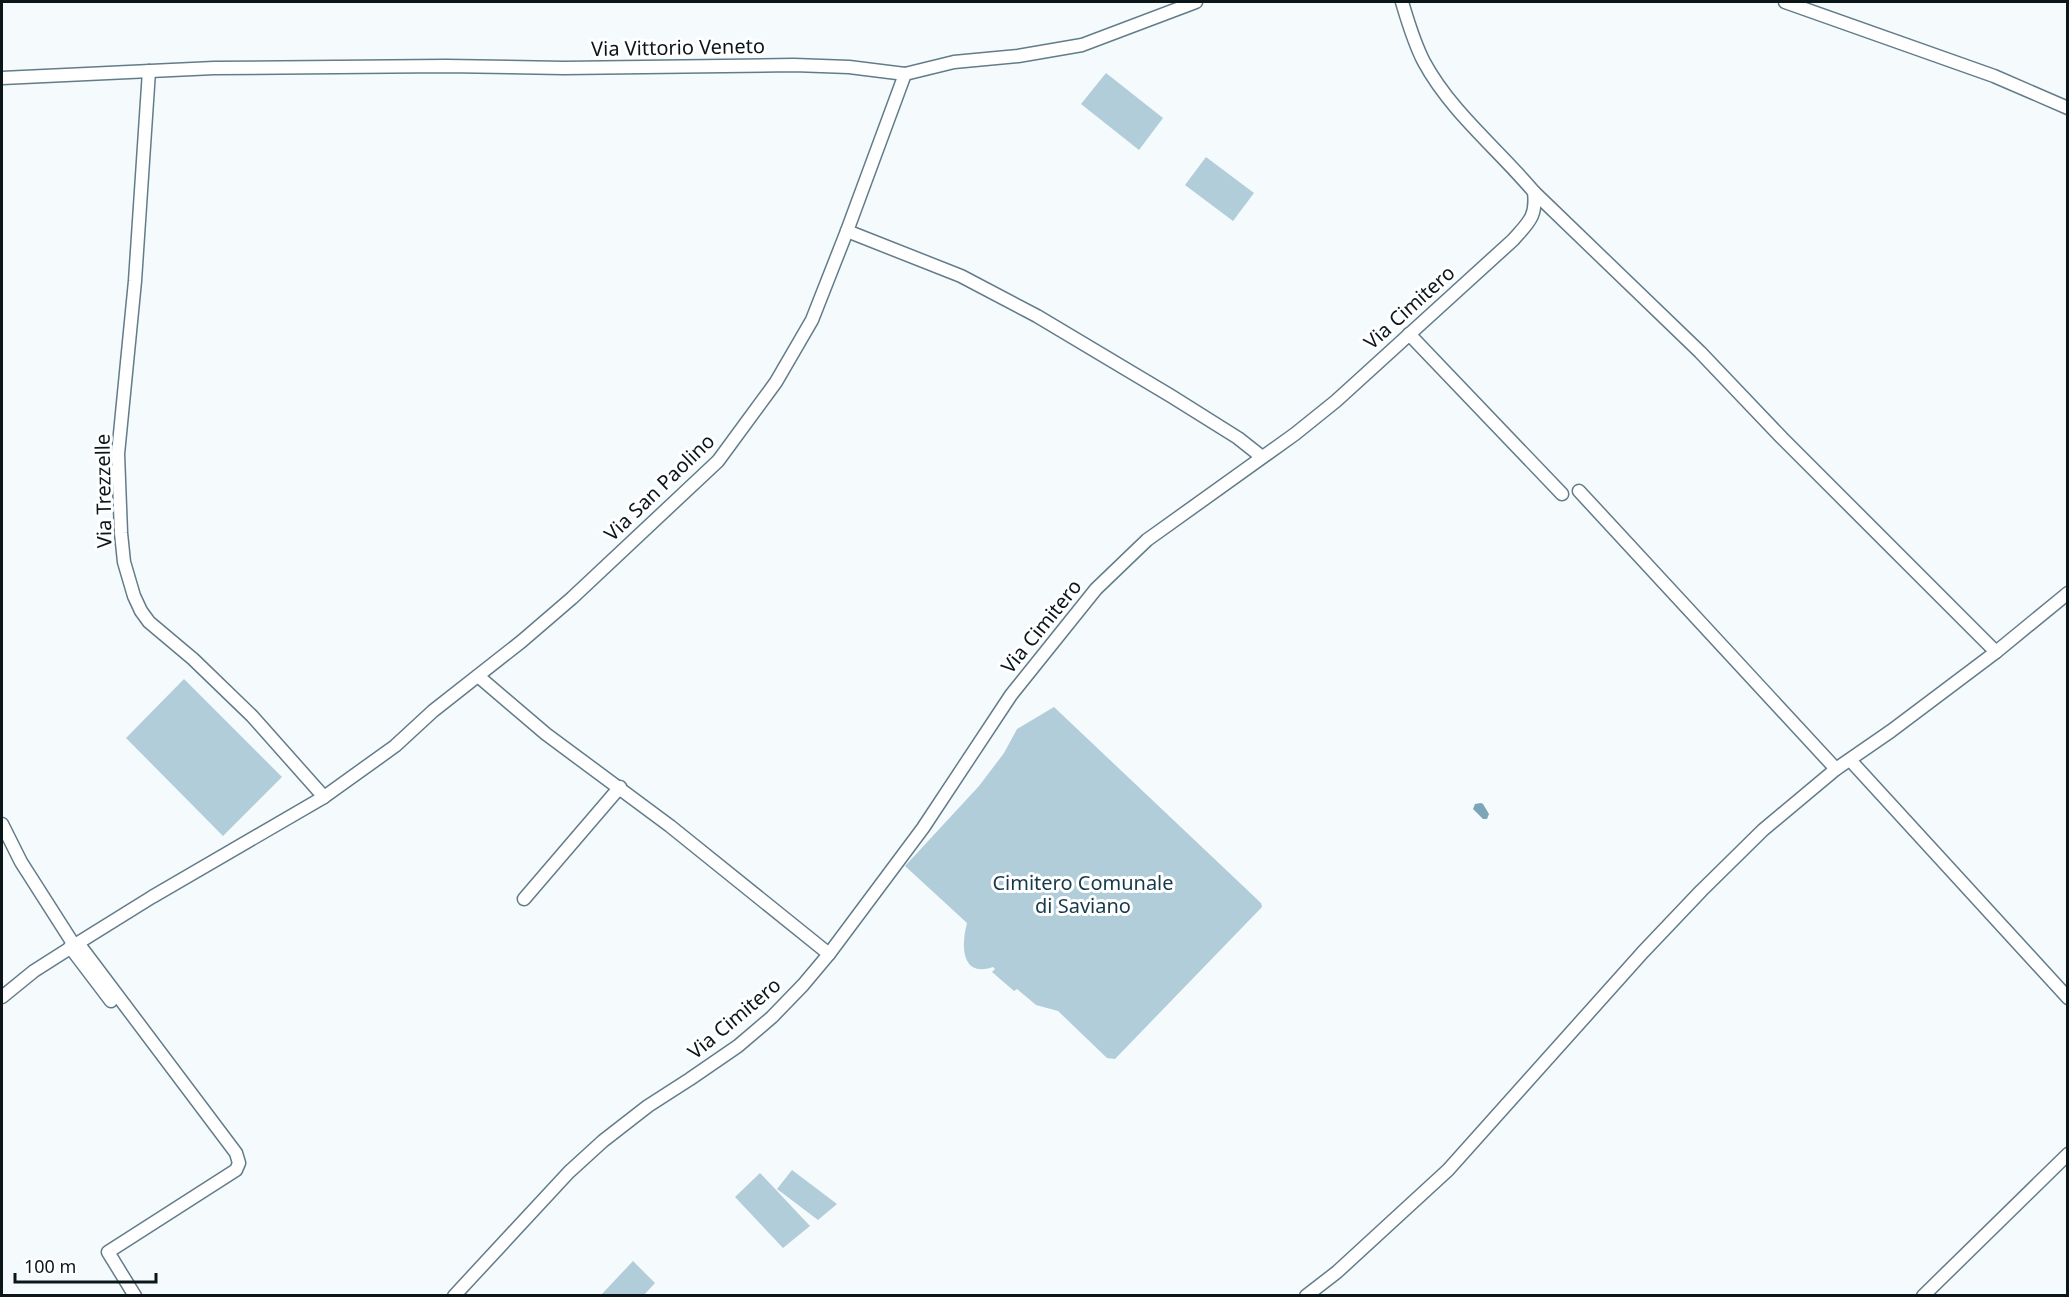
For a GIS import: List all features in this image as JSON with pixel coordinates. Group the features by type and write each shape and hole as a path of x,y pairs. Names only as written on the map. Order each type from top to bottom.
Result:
{"street":[{"name":"Via Vittorio Veneto","path":"2,78 262,67 564,68 747,64 849,67 905,74 954,62 1018,56 1082,45 1196,2"},
{"path":"1402,2 1413,37 1425,62 1439,85 1474,128 1534,192 1700,352 1782,438 1996,652"},
{"path":"1785,2 1994,76 2067,108"},
{"name":"Via Trezzelle","path":"148,71 135,281 118,454 124,562 134,596 149,622 193,659 252,716 324,797"},
{"name":"Via San Paolino","path":"2,997 34,971 74,945 324,797 395,746 433,711 572,598 718,461 776,382 812,320 905,74"},
{"name":"Via Cimitero","path":"454,1296 569,1172 603,1141 648,1106 746,1039 772,1017 829,954 923,828 1011,695 1096,589 1147,540 1336,400 1513,240 1531,220 1536,205 1534,192"},
{"path":"847,231 961,276 1037,316 1181,402 1238,438 1262,457"},
{"path":"1409,334 1562,494"},
{"path":"1579,491 1836,769"},
{"path":"1306,1296 1337,1272 1448,1170 1701,891 1763,830 1836,769 1996,652 2067,593"},
{"path":"478,676 546,734 620,787 829,954"},
{"path":"1850,760 2067,998"},
{"path":"524,899 620,787"},
{"path":"2,824 21,862 74,945 231,1158 239,1163 236,1170 108,1252 135,1296"},
{"path":"1923,1296 2067,1154"}],"green space":[{"path":"1106,73 1163,118 1139,150 1081,104"},
{"path":"1206,157 1254,193 1233,221 1185,185"},
{"path":"184,679 282,777 223,836 126,738"},
{"name":"Cimitero Comunale di Saviano","path":"1054,707 1261,903 1262,907 1115,1059 1107,1058 1058,1011 1036,1005 1017,989 1014,991 992,972 995,969 993,967 982,969 969,964 964,949 967,923 905,866 979,786 1004,753 1017,729"},
{"path":"792,1170 837,1204 818,1220 777,1189"},
{"path":"760,1173 810,1226 783,1248 735,1197"},
{"path":"633,1261 655,1283 644,1295 601,1295"}],"shaded area":[{"path":"1481,803 1489,814 1487,819 1483,819 1473,809 1475,804"}]}
